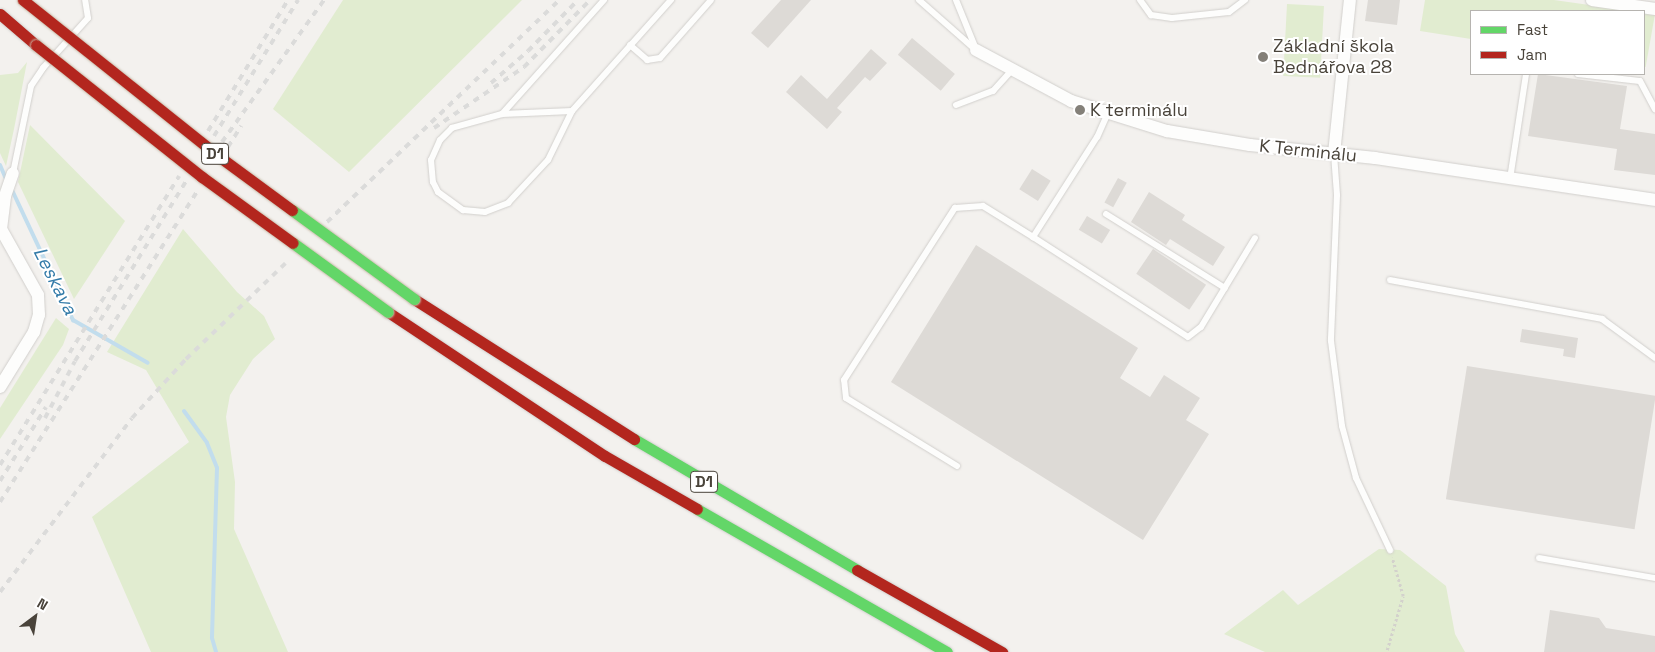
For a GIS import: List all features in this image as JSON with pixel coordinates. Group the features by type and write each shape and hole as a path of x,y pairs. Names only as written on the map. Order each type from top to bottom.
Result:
{"highway":[{"name":"D1","path":"23,0 217,155 414,299 685,472 1002,652"},
{"name":"D1","path":"0,14 36,45 202,177 388,312 605,456 947,652"}],"street":[{"path":"1334,154 1350,0"},
{"path":"1592,0 1655,9"},
{"name":"K Terminálu","path":"976,50 1011,71 1071,101 1107,115 1167,131 1241,144 1334,154 1655,200"},
{"path":"0,387 34,332 39,315 38,295 1,229 5,196 13,173"}],"lane":[{"path":"13,173 31,86 39,72 88,18 84,0"},
{"path":"502,114 604,0"},
{"path":"572,111 502,114 459,125 440,140 431,160 433,182 438,192 454,206 485,212 508,203 548,160 572,111 671,0"},
{"path":"630,45 646,60 660,58 711,0"},
{"path":"919,0 976,50"},
{"path":"956,0 976,50"},
{"path":"1140,0 1151,15 1172,18 1229,12 1245,0"},
{"path":"956,105 993,91 1011,71"},
{"path":"1510,179 1526,75"},
{"path":"1586,75 1640,82 1655,109"},
{"path":"1033,237 1097,137 1107,115"},
{"path":"1334,154 1337,194 1331,341 1342,426 1356,478 1390,550"},
{"path":"957,466 846,398 844,380 956,208 983,206 1188,337 1201,327 1255,238"},
{"path":"1106,214 1225,288"},
{"path":"1390,280 1602,319 1655,358"},
{"path":"1539,558 1655,578"}],"path":[{"path":"1387,650 1404,596 1390,550"}],"green space":[{"path":"343,0 522,0 349,172 273,109"},
{"path":"1425,0 1554,0 1625,10 1470,10 1470,39 1420,31"},
{"path":"1287,4 1324,6 1320,78 1283,76"},
{"path":"1645,13 1655,15 1646,67 1645,67"},
{"path":"27,62 6,166 0,153 0,75 18,73"},
{"path":"30,125 125,221 74,299 18,182"},
{"path":"183,229 237,292 264,316 275,339 253,359 230,395 226,417 235,482 234,529 288,652 151,652 92,517 189,442 146,370 107,352"},
{"path":"56,318 69,329 63,345 0,439 0,408"},
{"path":"1379,549 1400,550 1446,586 1455,634 1465,652 1265,652 1224,634 1283,590 1298,605"}],"building":[{"path":"781,0 811,0 768,48 751,33"},
{"path":"1368,0 1400,0 1397,25 1365,21"},
{"path":"912,38 955,74 941,91 898,55"},
{"path":"871,49 887,63 870,81 865,77 837,108 842,112 827,129 786,92 801,75 827,99"},
{"path":"1538,75 1627,86 1620,129 1655,134 1655,175 1614,170 1617,149 1528,136"},
{"path":"1032,169 1051,181 1038,201 1019,189"},
{"path":"1118,178 1127,183 1113,207 1104,202"},
{"path":"1149,192 1185,215 1182,220 1225,247 1213,266 1170,239 1166,245 1131,222"},
{"path":"1087,216 1110,230 1102,244 1079,230"},
{"path":"976,245 1138,348 1120,378 1150,397 1164,375 1200,398 1186,420 1209,434 1143,540 891,382"},
{"path":"1153,249 1206,285 1189,310 1136,274"},
{"path":"1522,329 1578,338 1575,358 1563,356 1564,349 1520,342"},
{"path":"1467,366 1655,396 1635,529 1446,499"},
{"path":"1550,610 1599,618 1606,628 1655,636 1655,652 1544,652"}],"waterway":[{"name":"Leskava","path":"0,165 6,179"},
{"name":"Leskava","path":"12,190 73,320 148,363"},
{"name":"Leskava","path":"184,411 207,443 217,468 212,638 216,652"}],"railway":[{"path":"208,131 288,0"},
{"path":"214,136 298,0"},
{"path":"222,142 324,0"},
{"path":"327,222 559,0"},
{"path":"491,83 528,51 578,0"},
{"path":"434,128 524,67 590,0"},
{"path":"228,147 241,126"},
{"path":"0,465 179,176"},
{"path":"45,418 75,361 186,181"},
{"path":"0,502 198,190"},
{"path":"0,592 132,418 186,359 290,259"},
{"path":"0,481 46,407"}],"traffic: fast":[{"path":"292,210 414,299"},
{"path":"293,243 388,312"},
{"path":"634,439 857,570"},
{"path":"697,509 947,652"}],"traffic: jam":[{"path":"23,0 217,155 292,210"},
{"path":"0,14 36,45"},
{"path":"36,45 202,177 293,243"},
{"path":"414,299 634,439"},
{"path":"388,312 605,456 697,509"},
{"path":"857,570 1002,652"}],"place":[{"name":"Základní škola Bednářova 28","path":"1263,57"},
{"name":"K terminálu","path":"1080,110"}]}
